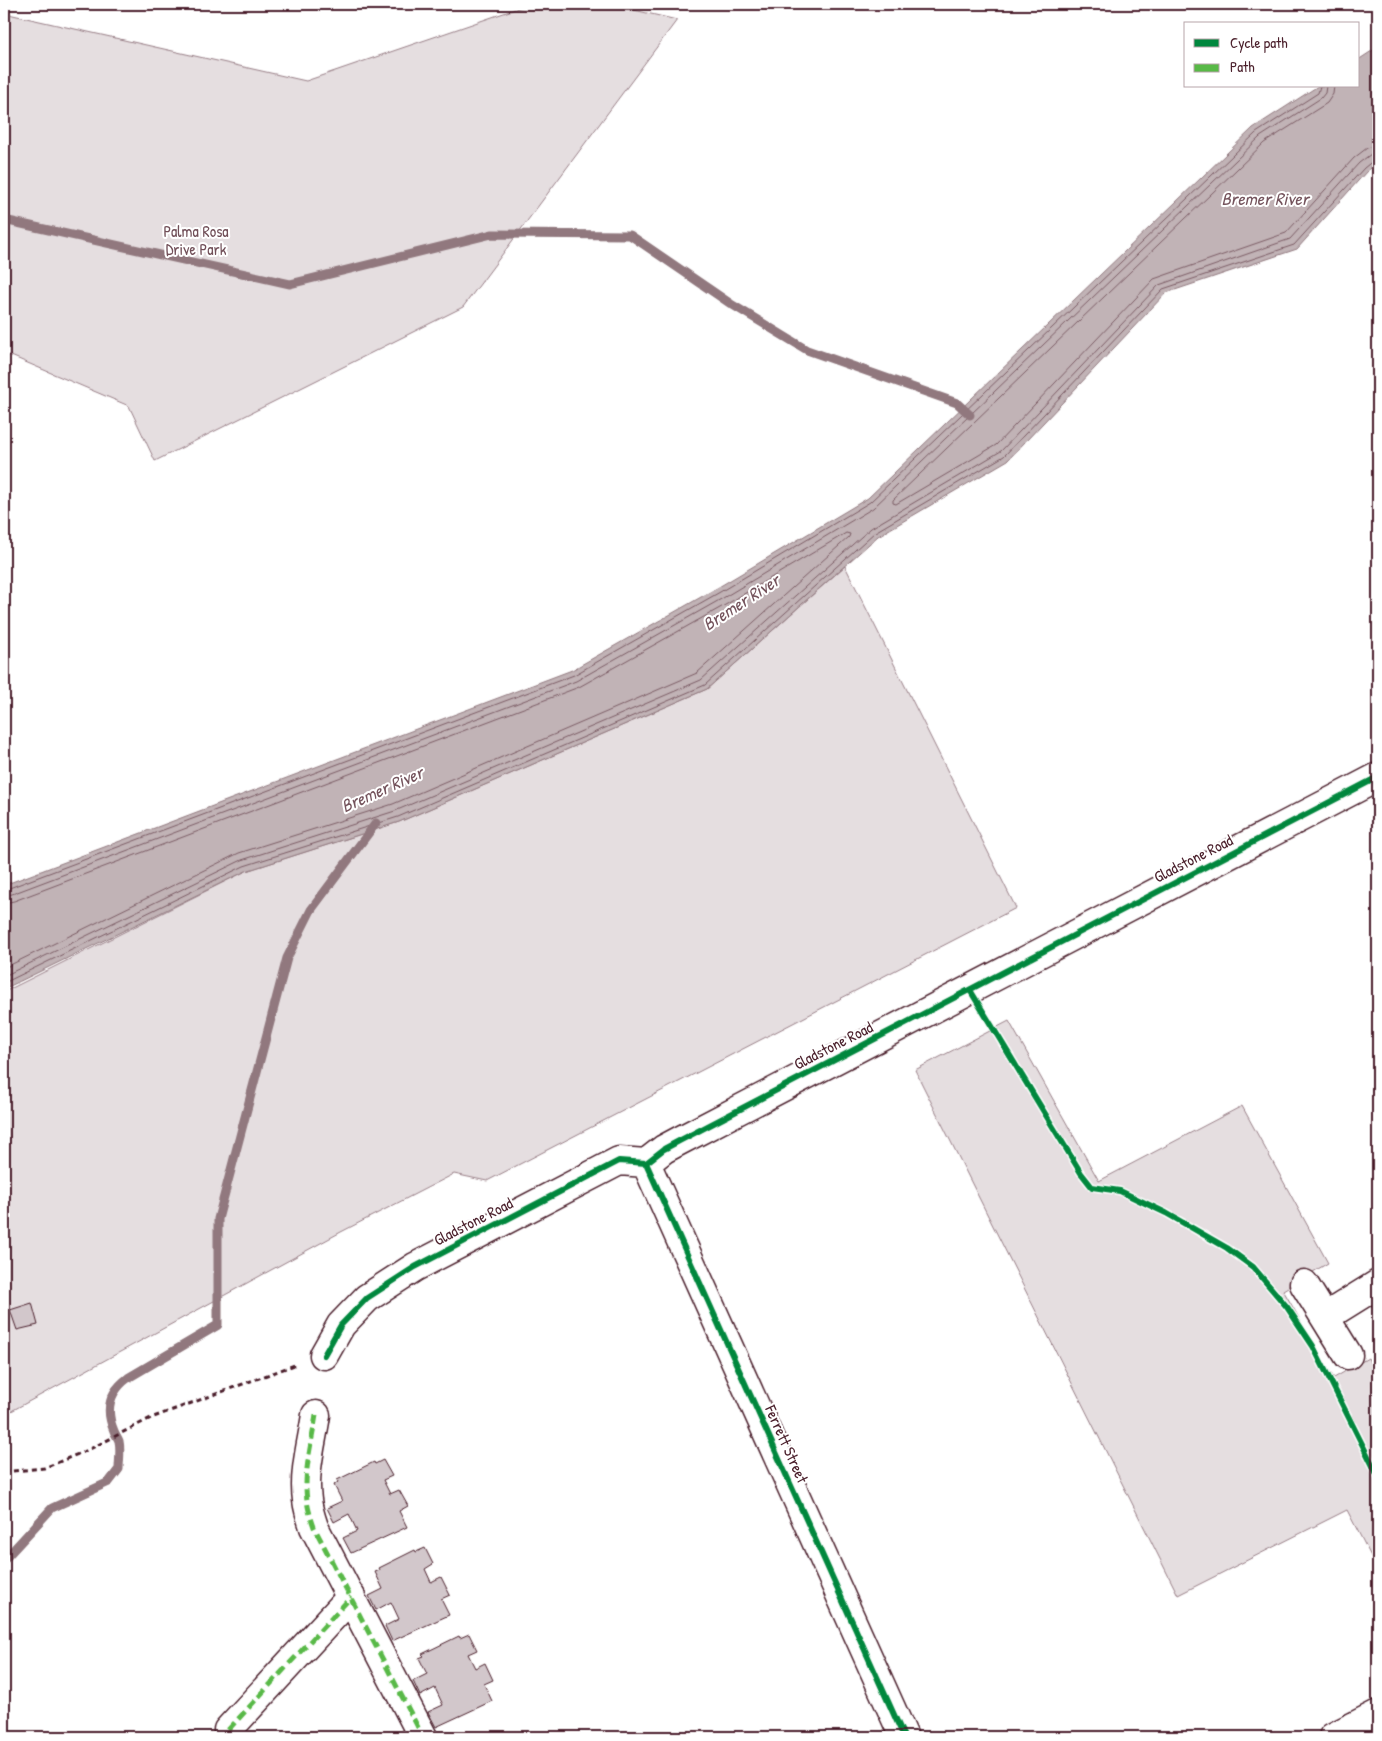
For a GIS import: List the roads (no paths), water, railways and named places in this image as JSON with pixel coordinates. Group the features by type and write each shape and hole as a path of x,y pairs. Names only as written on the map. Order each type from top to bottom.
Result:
{"street":[{"name":"Gladstone Road","path":"324,1355 341,1325 367,1298 415,1267 619,1161 646,1162 679,1140 1378,777"},
{"name":"Ferrett Street","path":"646,1162 904,1737"},
{"path":"1304,1284 1348,1355"},
{"path":"1325,1317 1378,1284"},
{"path":"316,1415 307,1474 306,1500 314,1526 423,1737"},
{"path":"228,1730 351,1597"},
{"path":"1334,1737 1378,1714"}],"water":[{"name":"Bremer River","path":"1378,47 1378,163 1367,171 1297,249 1166,293 1008,460 878,536 707,689 399,822 246,871 4,989 4,885 572,670 717,588 868,498 1253,128 1315,88 1360,88 1360,59"}],"waterway":[{"path":"4,220 290,284 492,234 630,235 731,304 807,350 957,403 970,415"},
{"path":"4,1560 52,1508 109,1482 119,1469 120,1444 111,1423 109,1409 113,1395 122,1383 218,1325 218,1219 287,958 311,910 376,823"}],"park label":[{"name":"Palma Rosa Drive Park","path":"196,240"}]}
